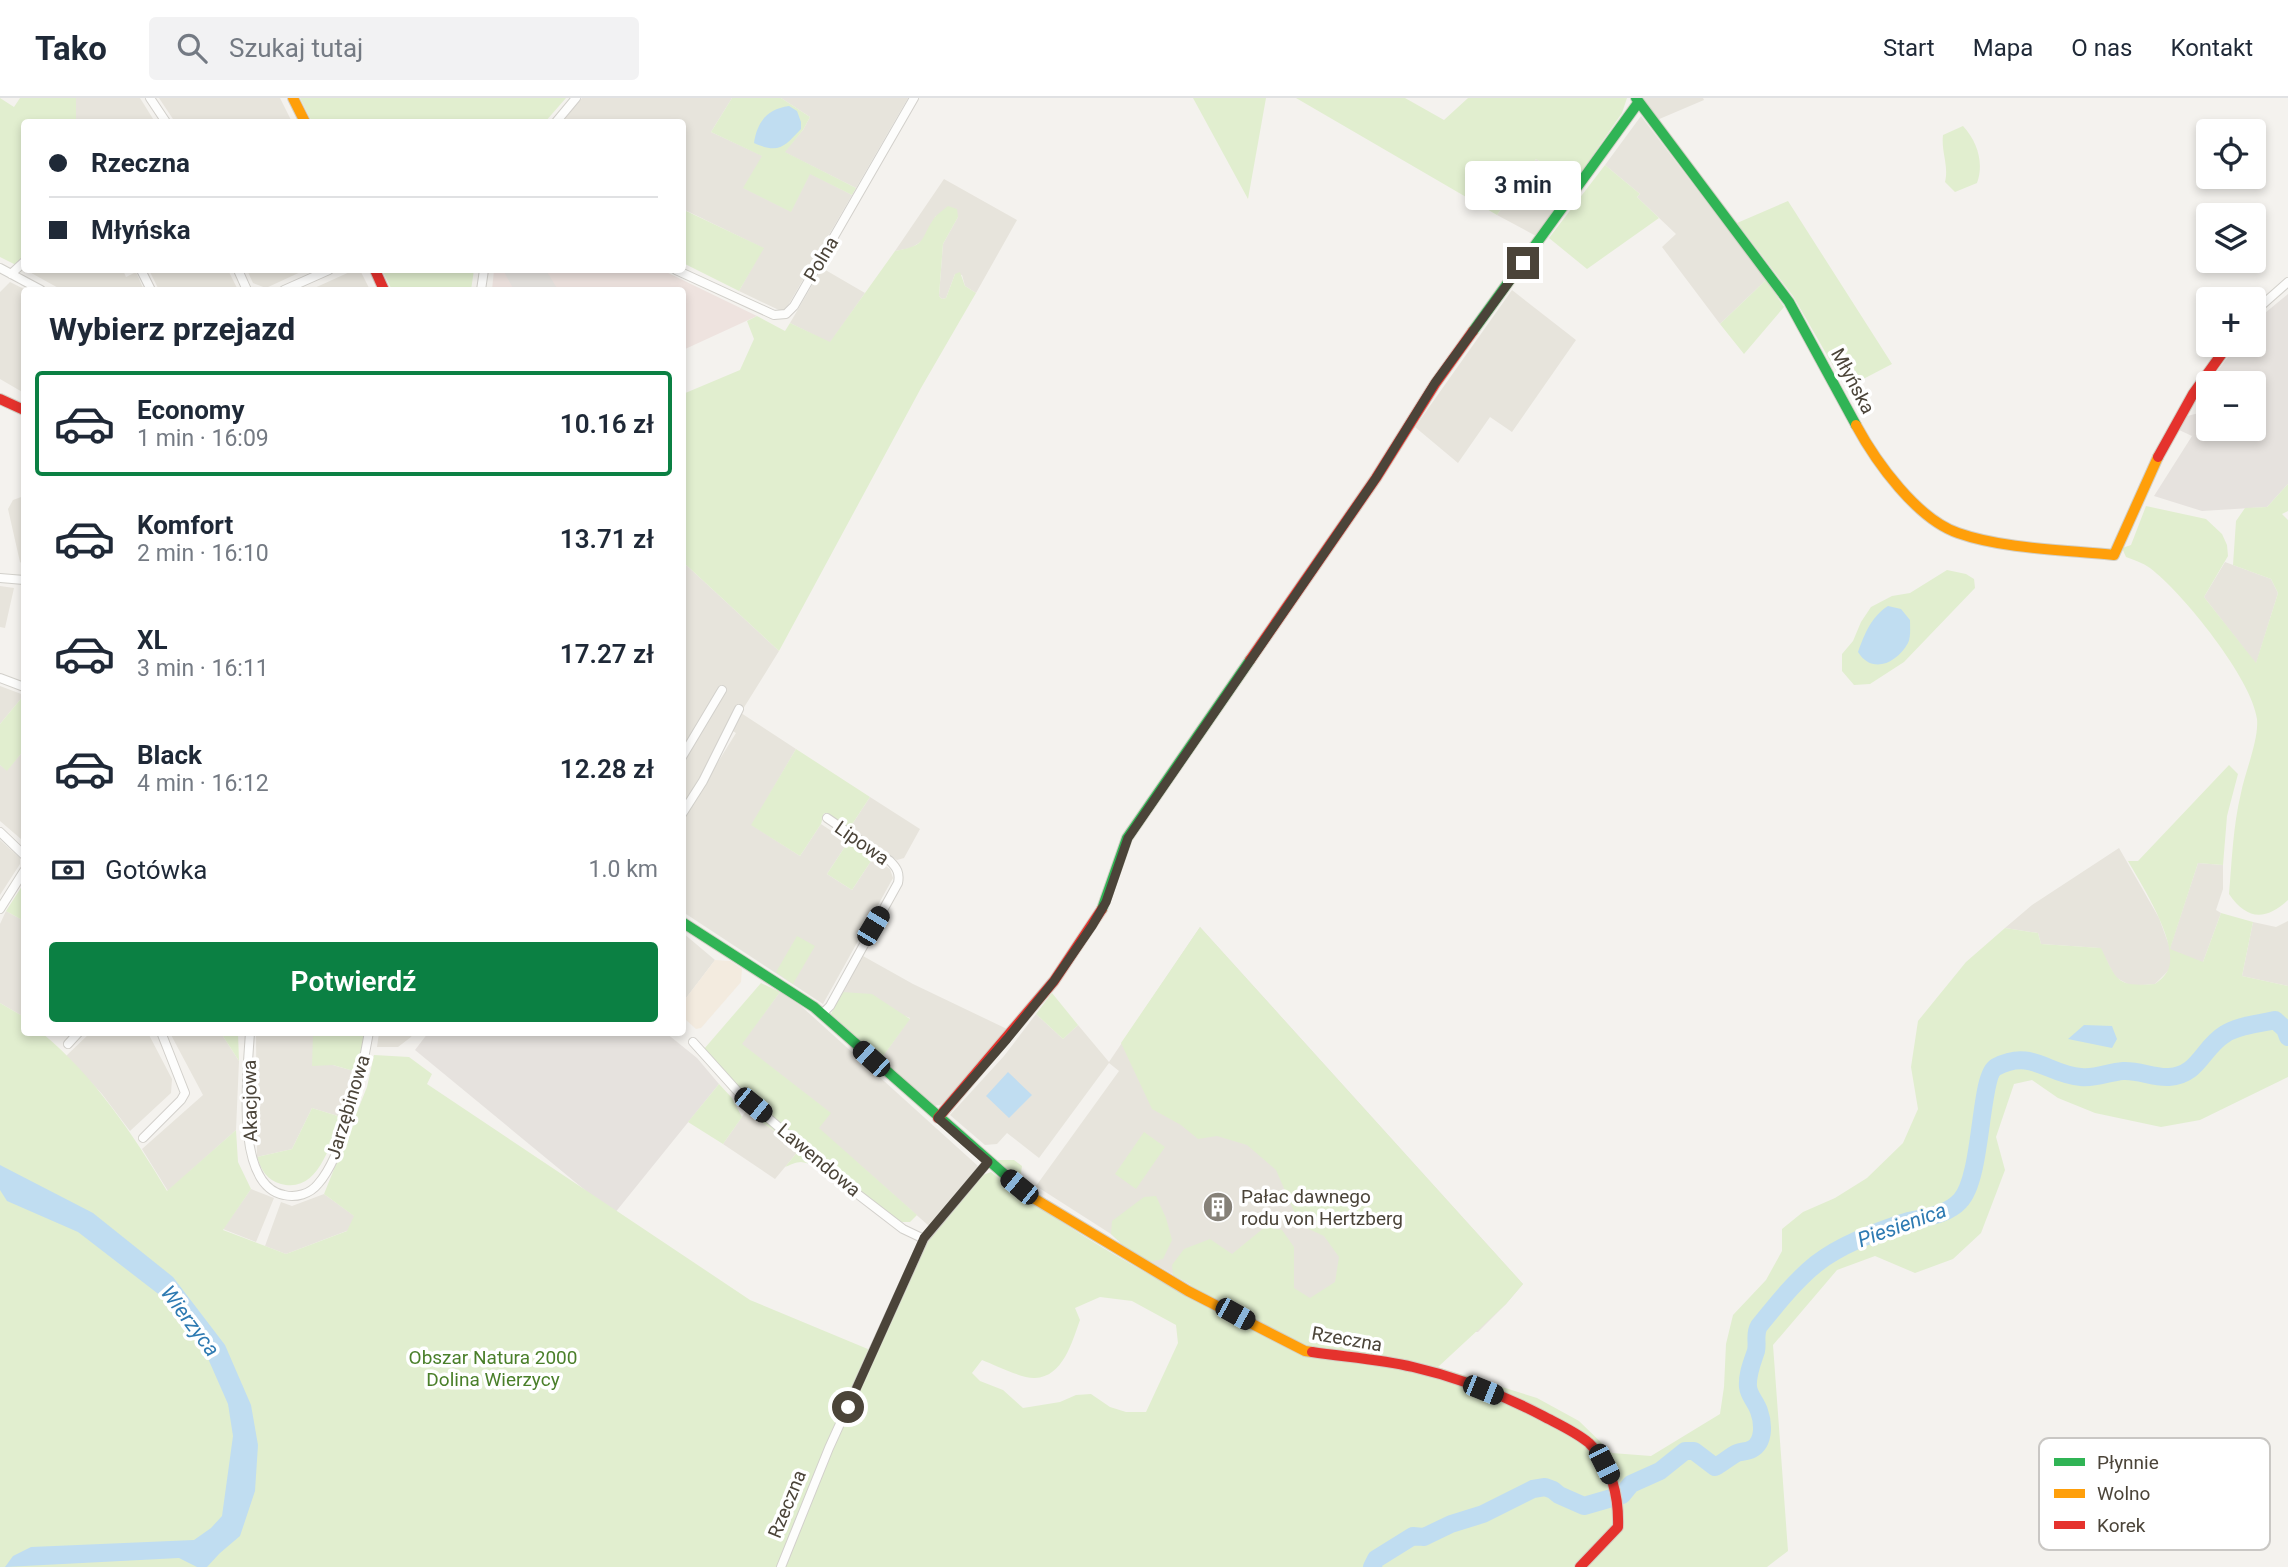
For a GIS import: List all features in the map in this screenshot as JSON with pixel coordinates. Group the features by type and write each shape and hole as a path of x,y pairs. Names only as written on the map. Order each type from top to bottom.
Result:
{"street":[{"path":"150,98 164,119"},
{"path":"293,98 304,119"},
{"path":"558,119 576,98"},
{"name":"Polna","path":"683,273 774,315 786,314 794,306 914,98"},
{"name":"Młyńska","path":"938,1118 1054,981 1092,926 1106,902 1128,838 1376,478 1435,383 1637,100 1789,302 1863,438 1908,499 1923,512 1957,533 2003,543 2114,555 2141,490 2176,419 2220,357"},
{"path":"11,274 21,265"},
{"path":"0,268 35,287"},
{"path":"291,287 322,273"},
{"path":"2266,301 2288,282"},
{"path":"0,399 21,409"},
{"path":"0,578 21,580"},
{"path":"0,678 21,686"},
{"path":"686,750 722,690"},
{"path":"686,808 703,781 739,709"},
{"name":"Lipowa","path":"822,1014 830,1006 898,883 899,876 898,870 890,862 827,818"},
{"path":"0,832 21,852"},
{"path":"0,908 21,876"},
{"name":"Rzeczna","path":"686,925 822,1014 988,1162 1036,1199 1188,1291 1305,1351 1411,1366 1459,1380 1530,1409 1590,1444 1615,1486 1619,1507 1618,1527 1580,1567"},
{"path":"68,1044 75,1036"},
{"path":"143,1138 185,1093 163,1036"},
{"name":"Akacjowa","path":"250,1036 246,1107 251,1153 263,1183 277,1194 286,1196"},
{"name":"Jarzębinowa","path":"286,1196 312,1190 329,1166 355,1097 368,1036"},
{"name":"Lawendowa","path":"693,1042 739,1093 851,1189 903,1228 924,1238"},
{"name":"Rzeczna","path":"781,1567 829,1448 924,1238 988,1162"}],"shaded area":[{"path":"76,98 140,98 153,119 76,119"},
{"path":"159,98 280,98 290,119 173,119"},
{"path":"582,98 732,98 711,132 763,156 744,188 810,173 852,195 786,309 781,311 739,291 763,248 686,210 686,119 564,119"},
{"path":"781,98 908,98 856,188 784,152 803,130 810,117"},
{"path":"1643,98 1703,98 1704,100 1657,120"},
{"path":"1641,116 1766,280 1720,324 1662,247 1676,234 1637,197 1640,194 1605,165"},
{"path":"1536,159 1575,181 1536,236 1497,215"},
{"path":"944,179 1017,220 976,293 965,286 962,275 955,274 946,298 942,299 939,296 943,244 958,217 936,216 925,239 911,248 895,251"},
{"path":"822,268 865,293 830,343 790,323"},
{"path":"31,273 124,273 126,277 136,273 143,287 57,287"},
{"path":"150,273 230,273 236,287 158,287"},
{"path":"248,273 298,273 268,287 253,283"},
{"path":"347,273 362,273 368,287 317,287"},
{"path":"494,273 668,273 757,316 686,349 686,287 492,287"},
{"path":"505,273 548,273 556,287 512,287"},
{"path":"10,282 21,288 21,391 0,379 0,292"},
{"path":"1512,290 1576,340 1512,432 1490,417 1458,463 1415,427"},
{"path":"2288,294 2288,484 2267,507 2202,511 2154,496 2192,436 2177,429 2187,416 2196,414 2196,441 2266,441 2266,371 2217,371 2228,357 2266,357 2266,312"},
{"path":"21,497 21,563 8,509 13,500"},
{"path":"2225,562 2271,579 2278,593 2256,664 2204,597"},
{"path":"686,565 779,651 743,709 737,706 686,803 686,758 725,692 686,749"},
{"path":"0,586 14,588 5,628 0,627"},
{"path":"0,686 21,694 21,699 0,724"},
{"path":"741,713 796,749 752,825 800,856 821,824 848,842 827,874 852,890 873,858 890,869 893,878 823,1004 686,914 686,814 736,733 731,730"},
{"path":"21,754 21,839 0,821 0,765 7,770"},
{"path":"870,797 920,829 904,858 897,860 849,829"},
{"path":"0,840 20,858 20,864 0,895"},
{"path":"2119,848 2159,918 2170,948 2198,863 2223,865 2223,889 2216,910 2221,913 2203,962 2168,971 2155,984 2131,986 2115,977 2100,948 2041,944 2038,933 2005,928 2032,905"},
{"path":"6,911 21,919 21,1015 0,1003 0,924"},
{"path":"2288,921 2288,986 2242,976 2253,922 2276,927"},
{"path":"1200,927 1523,1284 1478,1332 1278,1334 1125,1247 1111,1234 1036,1186 1119,1071 1109,1063 1039,1158 1007,1133 997,1144 985,1145 950,1115 1004,1056 1036,1014 1063,1039 1078,1025 1109,1062"},
{"path":"686,936 715,960 686,998"},
{"path":"863,956 913,984 1007,1029 953,1095 940,1105 933,1106 881,1059 910,1018 842,992"},
{"path":"715,960 730,961 742,969 741,982 701,1028 696,1029 686,1020 686,998"},
{"path":"780,992 801,1006 978,1166 971,1178 929,1226 818,1128 830,1113 741,1044"},
{"path":"87,1036 150,1036 172,1079 171,1093 130,1131 102,1094 66,1056"},
{"path":"172,1036 223,1036 239,1061 236,1130 168,1191 142,1149 203,1095"},
{"path":"256,1036 362,1036 333,1065 357,1072 341,1117 312,1108 292,1149 257,1157"},
{"path":"378,1036 412,1036 398,1047 377,1047"},
{"path":"426,1036 670,1036 697,1058 719,1084 614,1214 415,1050"},
{"path":"746,1111 800,1149 775,1179 723,1144"},
{"path":"251,1189 274,1198 256,1242 223,1229"},
{"path":"324,1194 360,1220 357,1227 286,1254 265,1246 281,1202 292,1206"}],"green space":[{"path":"0,98 14,107 20,98 76,98 76,119 21,119 21,260 16,265 0,257"},
{"path":"300,98 566,98 548,119 310,119"},
{"path":"732,98 781,98 810,117 785,152 856,188 852,195 810,174 791,212 743,188 762,156 711,132"},
{"path":"1193,98 1266,98 1248,199"},
{"path":"1296,98 1405,98 1444,120 1468,98 1627,98 1622,113 1575,181 1536,159 1497,215"},
{"path":"1963,126 1973,139 1980,168 1977,183 1955,192 1945,182 1943,135"},
{"path":"1605,165 1640,194 1637,197 1659,218 1587,269 1549,238"},
{"path":"1788,201 1892,364 1846,388 1793,296 1737,223"},
{"path":"948,206 957,209 958,217 943,244 939,296 946,298 955,274 960,272 965,286 976,293 921,388 779,651 686,565 686,393 740,370 754,339 747,321 757,316 785,331 790,323 830,342 895,251 906,249 922,240 935,217"},
{"path":"686,211 764,248 739,291 686,264"},
{"path":"384,273 474,273 471,287 390,287"},
{"path":"1766,280 1784,307 1744,354 1720,324"},
{"path":"2288,484 2288,511 2282,514 2288,520 2288,900 2272,912 2257,915 2243,909 2229,894 2236,818 2257,727 2252,702 2230,660 2197,616 2164,580 2147,566 2126,557 2122,548 2131,545 2146,506 2206,519 2222,534 2228,556 2204,597 2256,663 2278,593 2271,579 2233,565 2236,521 2245,508 2267,507"},
{"path":"1947,570 1966,574 1974,579 1975,588 1904,662 1870,684 1854,685 1842,671 1842,654 1853,641 1871,607 1892,596 1910,593"},
{"path":"21,699 21,754 7,771 0,765 0,724"},
{"path":"796,749 870,797 849,829 824,813 821,824 800,856 751,825"},
{"name":"Obszar Natura 2000 Dolina Wierzycy","path":"2229,765 2238,774 2227,816 2223,865 2198,863 2170,949 2203,962 2221,913 2253,922 2242,976 2288,986 2288,1077 2200,1120 2161,1127 2095,1113 2058,1098 2032,1080 2014,1084 1996,1137 2005,1170 1981,1233 1953,1259 1915,1273 1875,1256 1837,1270 1773,1345 1788,1551 1767,1567 0,1567 0,1003 21,1015 21,1036 45,1036 79,1068 126,1127 167,1191 236,1130 238,1162 251,1189 223,1230 286,1254 347,1231 354,1216 324,1194 367,1087 374,1055 409,1057 432,1074 427,1084 750,1300 875,1352 926,1243 983,1175 991,1172 1086,1237 1185,1294 1191,1285 1173,1275 1172,1265 1184,1249 1210,1239 1232,1254 1265,1227 1282,1230 1294,1247 1294,1288 1310,1298 1335,1282 1339,1257 1324,1236 1300,1225 1276,1170 1247,1145 1217,1136 1198,1139 1181,1125 1152,1109 1121,1043 1200,927 1523,1284 1506,1304 1438,1367 1537,1398 1579,1421 1612,1453 1651,1456 1720,1414 1726,1344 1733,1315 1766,1280 1782,1251 1782,1229 1803,1212 1835,1198 1867,1178 1903,1143 1918,1109 1911,1067 1918,1021 1966,962 2005,928 2038,933 2041,944 2101,948 2115,975 2125,983 2155,984 2164,976 2170,961 2165,932 2128,861 2138,861","holes":["1100,1297 1132,1301 1176,1325 1178,1343 1146,1412 1126,1412 1110,1407 1091,1394 1023,1408 1003,1390 980,1381 972,1373 982,1360 1023,1376 1035,1378 1053,1372 1070,1348 1080,1320 1075,1308"]},
{"path":"848,842 873,858 852,890 827,874"},
{"path":"21,888 21,919 6,911"},
{"path":"797,936 815,946 793,984 776,972"},
{"path":"761,983 780,992 742,1044 831,1113 819,1128 917,1215 910,1222 900,1222 825,1170 799,1162 785,1167 800,1149 746,1111 739,1090 704,1049"},
{"path":"842,992 872,994 910,1019 881,1059 831,1014"},
{"path":"1052,993 1078,1025 1063,1039 1036,1014"},
{"path":"223,1036 238,1036 239,1061"},
{"path":"313,1036 365,1036 357,1072 333,1065 312,1066"},
{"path":"719,1084 732,1098 742,1117 723,1144 688,1122"},
{"path":"312,1108 341,1117 321,1164 305,1181 294,1185 272,1180 265,1174 257,1157 292,1149"},
{"path":"1144,1132 1165,1147 1136,1189 1115,1174"},
{"path":"995,1160 1014,1160 1022,1166 1021,1173 1015,1177"},
{"path":"1156,1196 1172,1240 1163,1259 1150,1262 1125,1247 1111,1234 1112,1221 1144,1197"}],"water":[{"path":"789,106 797,111 801,129 780,147 769,148 754,143 764,118 775,110"},
{"path":"1888,606 1901,609 1910,620 1909,641 1898,656 1877,665 1864,659 1858,652 1873,620"},
{"path":"2084,1025 2112,1026 2117,1039 2112,1048 2068,1039"},
{"path":"1008,1072 1032,1095 1009,1118 986,1096"},
{"name":"Wierzyca","path":"0,1165 93,1213 173,1277 225,1345 251,1405 258,1445 255,1491 240,1536 207,1567 197,1567 179,1558 5,1567 13,1556 31,1547 194,1540 222,1516 233,1436 228,1404 206,1354 170,1303 78,1232 7,1201 0,1190"}],"waterway":[{"name":"Piesienica","path":"1372,1567 1376,1559 1413,1536 1424,1537 1451,1524 1483,1514 1533,1489 1545,1487 1584,1506 1622,1495 1631,1484 1660,1471 1685,1451 1694,1451 1715,1467 1737,1453 1756,1446 1761,1437 1761,1421 1748,1382 1759,1326 1793,1286 1825,1257 1880,1231 1940,1213 1960,1201 1973,1172 1986,1088 1996,1067 2020,1060 2081,1077 2123,1071 2169,1077 2179,1075 2194,1066 2217,1040 2236,1029 2275,1020 2285,1029 2288,1037"}],"traffic: fast":[{"path":"1636,98 1789,302 1856,425"},
{"path":"1473,331 1638,103"},
{"path":"1102,909 1127,838 1250,660"},
{"path":"686,925 814,1007 1035,1199"}],"traffic: slow":[{"path":"293,98 304,119"},
{"path":"1856,425 1899,488 1943,526 1976,538 2035,548 2114,555 2158,457"},
{"path":"1035,1199 1188,1291 1305,1351 1312,1352"}],"traffic: jam":[{"path":"376,273 383,287"},
{"path":"1250,660 1376,478 1435,384 1473,331"},
{"path":"2158,457 2193,394 2219,357"},
{"path":"0,399 21,409"},
{"path":"938,1118 1054,981 1102,909"},
{"path":"1312,1352 1401,1364 1463,1381 1528,1408 1589,1443 1609,1471 1617,1505 1618,1527 1580,1567"}],"place":[{"name":"Pałac dawnego rodu von Hertzberg","path":"1218,1207"}],"route":[{"path":"848,1407 924,1238 988,1162 938,1118 1054,981 1092,926 1106,902 1128,838 1376,478 1435,383 1523,263"}]}
